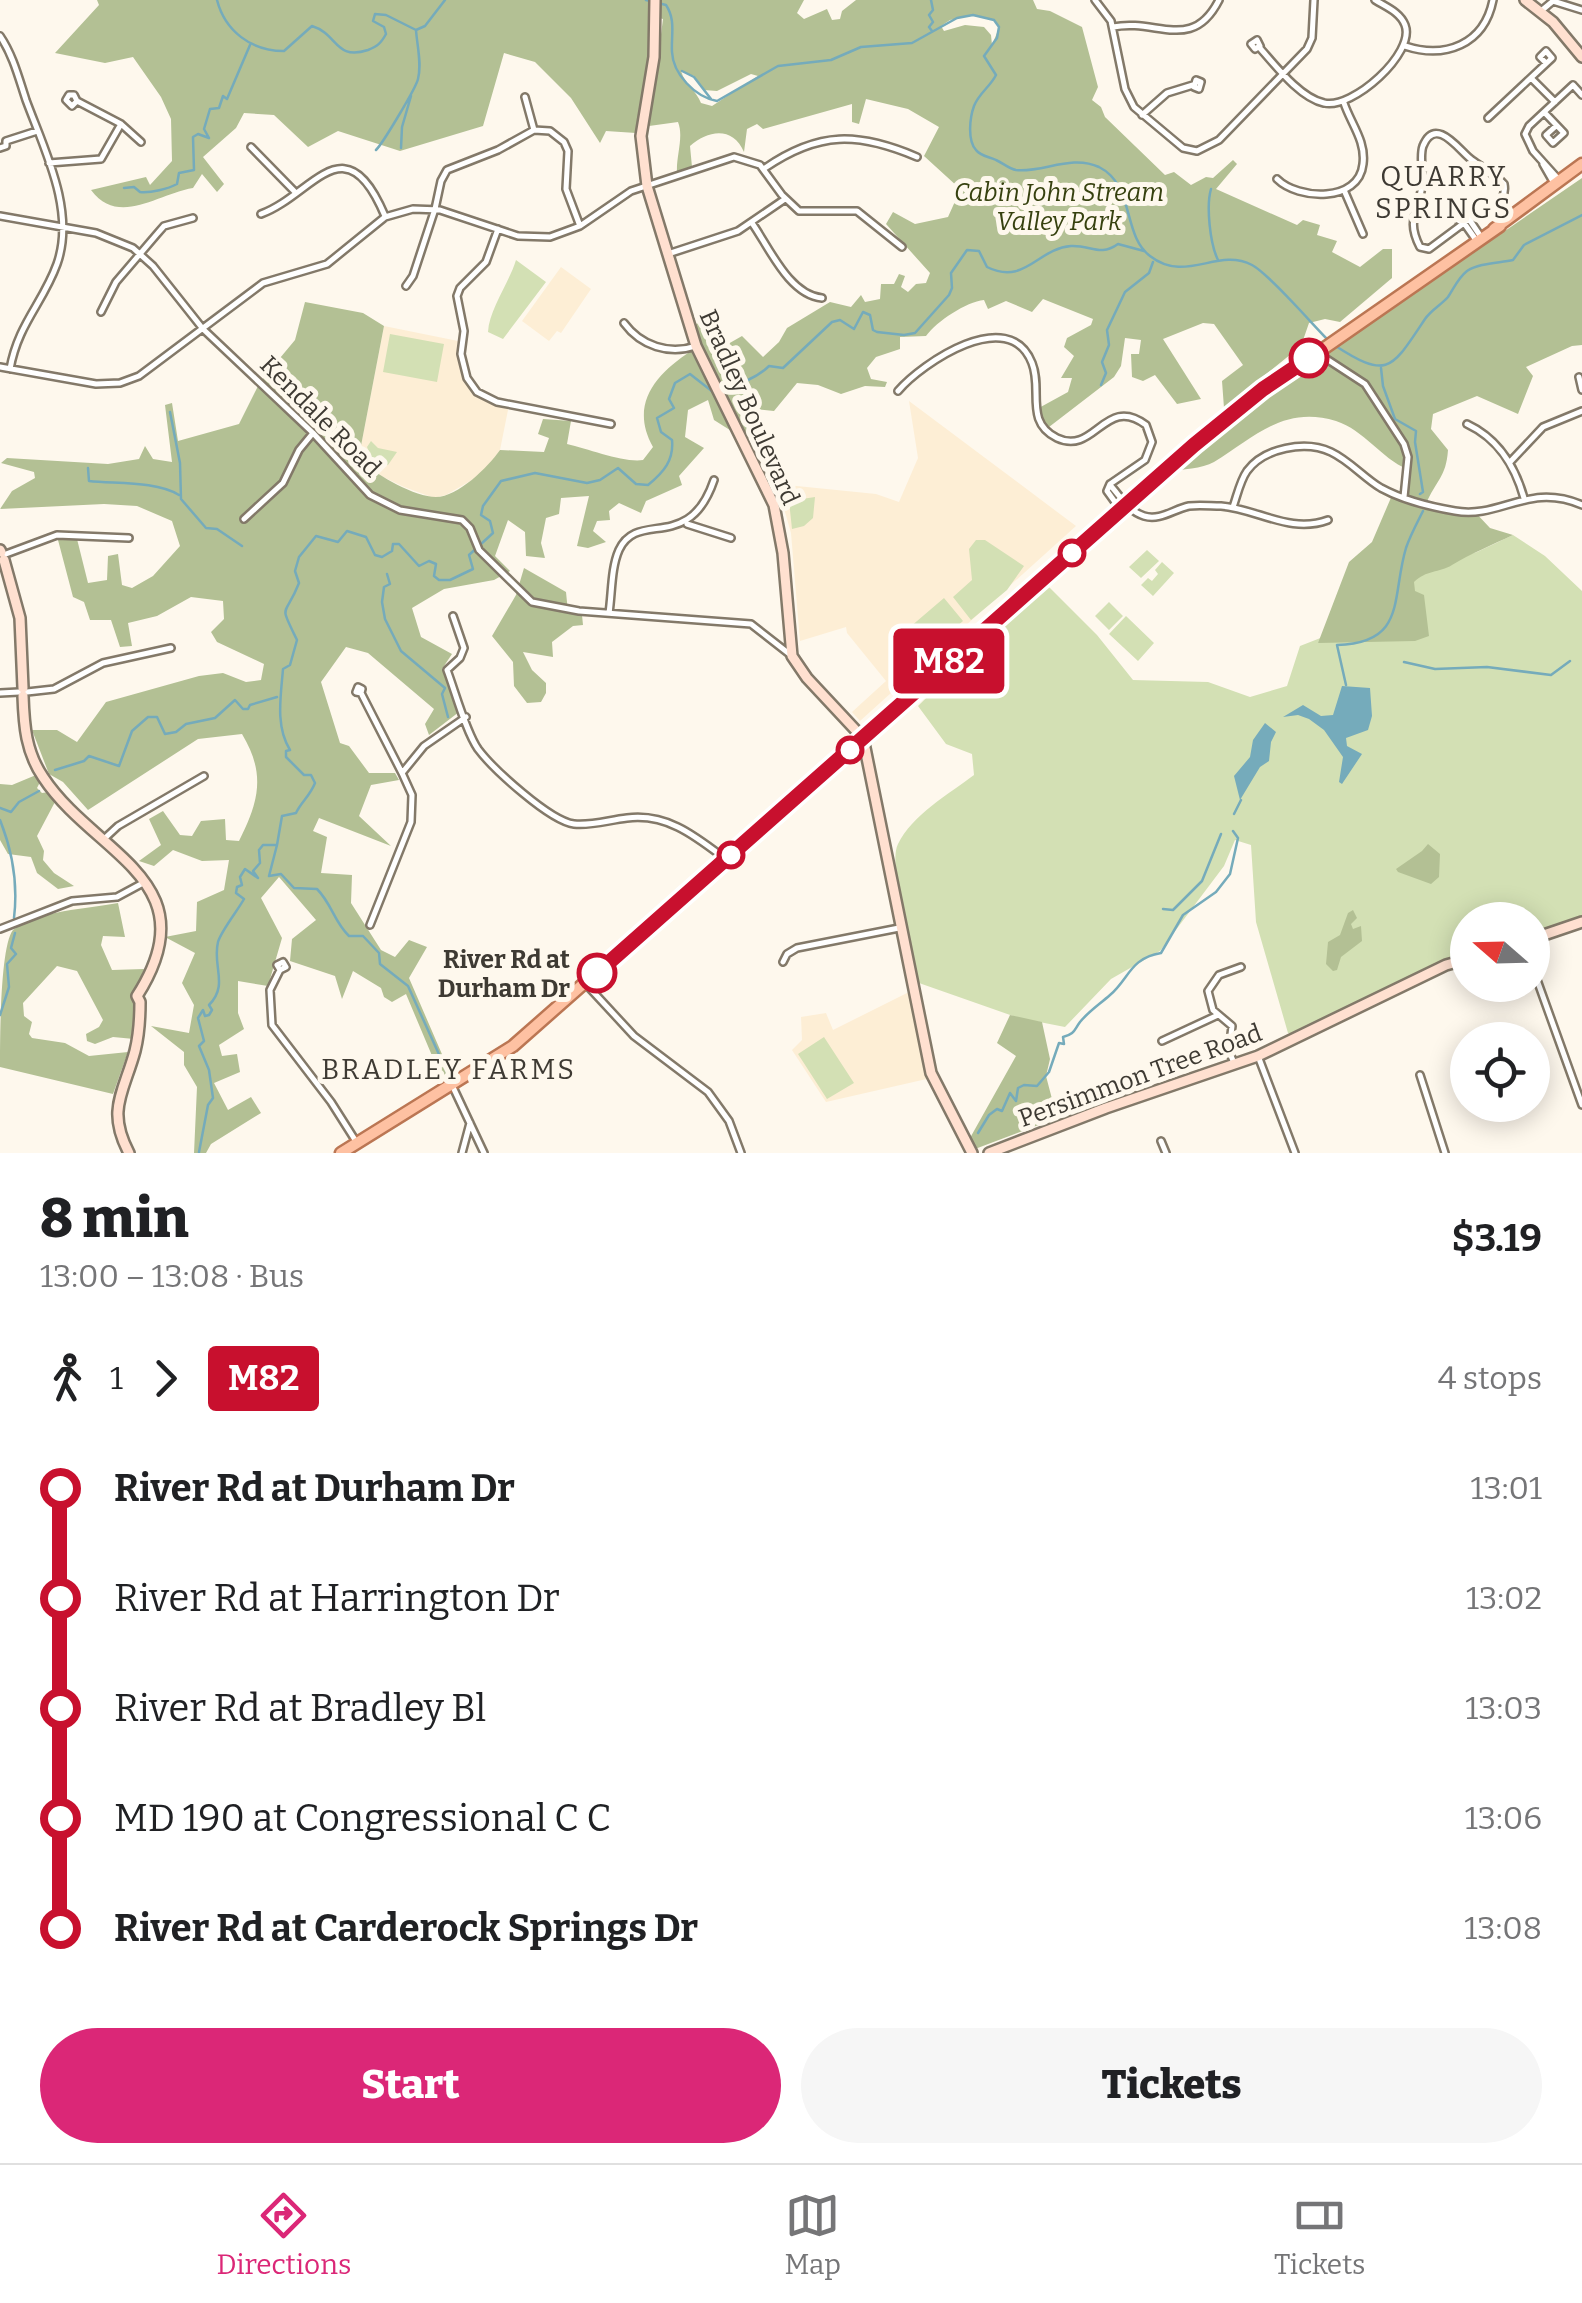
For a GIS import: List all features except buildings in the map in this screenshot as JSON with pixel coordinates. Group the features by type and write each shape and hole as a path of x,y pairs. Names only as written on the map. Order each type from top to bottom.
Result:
{"main road":[{"name":"Bradley Boulevard","path":"655,0 652,74 641,136 647,186 696,346 774,504 783,553 792,656"},
{"path":"1525,0 1541,11 1582,55"},
{"path":"341,1153 513,1046 1232,413 1458,256 1582,164"},
{"path":"1559,183 1582,172"},
{"path":"1458,256 1478,238 1500,226"},
{"path":"2,555 20,618 26,738 41,774 146,882 158,906 160,936 140,997 136,1047 117,1106 118,1123 129,1153"},
{"path":"792,656 863,738 931,1074 972,1153"},
{"path":"1550,933 1582,922"},
{"name":"Persimmon Tree Road","path":"995,1151 1258,1056 1450,965"}],"street":[{"path":"1095,0 1113,28 1126,91 1142,115 1182,148 1203,150 1218,140 1310,45 1314,0"},
{"path":"1113,28 1138,24 1169,32 1184,31 1205,21 1219,0"},
{"path":"1260,47 1315,100 1344,103 1360,94 1405,46 1402,18 1375,0"},
{"path":"1405,46 1439,52 1465,44 1484,24 1493,0"},
{"path":"1541,11 1553,2 1582,10"},
{"path":"0,36 50,163 62,228 58,263 18,334 10,368"},
{"path":"1488,118 1546,63"},
{"path":"1532,78 1554,102"},
{"path":"1559,183 1525,138 1528,128 1573,85 1582,94"},
{"path":"1142,115 1168,93 1193,86"},
{"path":"524,97 534,130"},
{"path":"77,100 121,124 141,142"},
{"path":"1276,179 1306,192 1344,190 1357,180 1364,162 1360,138 1344,103"},
{"path":"1544,112 1556,126"},
{"path":"50,163 101,158 121,124"},
{"path":"0,148 6,146 3,139 37,130"},
{"path":"406,286 414,276 447,170 498,150 534,130 550,132 564,142 568,151 566,190 580,226"},
{"path":"1438,134 1460,146 1468,158 1504,184 1506,193 1500,202 1467,221 1429,249 1420,247 1414,233 1412,216 1424,176 1422,149 1426,141 1438,134"},
{"path":"764,169 798,147 827,139 873,142 918,157"},
{"path":"252,147 296,193"},
{"path":"0,367 96,384 120,383 150,370 262,282 327,264 386,218 412,209 435,210 518,236 542,238 580,226 616,198 734,157 751,160 764,169 785,199 805,212 857,211 902,247"},
{"path":"261,214 283,204 327,170 346,170 370,186 386,218"},
{"path":"1344,190 1363,234"},
{"path":"668,254 729,234 785,199"},
{"name":"Kendale Road","path":"0,216 111,238 140,253 203,328 376,499 419,516 458,518 470,528 478,548 532,602 579,611 751,624 792,656"},
{"path":"101,312 116,282 164,226 192,218"},
{"path":"1467,221 1478,238"},
{"path":"752,223 795,284 813,297 822,298"},
{"path":"498,229 486,262 457,296 467,378 477,392 497,402 610,424"},
{"path":"624,324 666,350 696,346"},
{"path":"898,391 919,368 945,352 977,341 1006,340 1032,362 1036,415 1052,435 1067,441 1086,438 1114,416 1125,415 1146,425 1152,442 1150,451 1139,465 1110,484 1122,507 1151,518 1192,506 1233,507 1299,526 1328,520"},
{"path":"1321,349 1322,358 1365,384 1404,444 1408,457 1404,497"},
{"path":"1579,378 1582,390"},
{"path":"1511,461 1544,427 1582,412"},
{"path":"1467,424 1480,430 1511,461 1524,498"},
{"path":"244,519 283,483 299,450 313,433"},
{"path":"1233,507 1243,478 1257,461 1299,447 1332,452 1380,487 1404,497 1465,512 1546,496 1582,505"},
{"path":"686,524 703,506 714,480"},
{"path":"610,613 617,558 626,540 640,532 686,524 704,526 732,538"},
{"path":"2,555 58,535 129,538"},
{"path":"453,616 464,648 447,670 478,749 504,776 556,818 580,825 631,817 661,820 690,832 726,859"},
{"path":"0,692 54,690 103,663 171,648"},
{"path":"361,694 412,794 411,822 370,926"},
{"path":"402,773 424,746 466,717"},
{"path":"104,839 118,826 204,776"},
{"path":"0,930 72,902 117,897 146,882"},
{"path":"783,962 797,948 902,927"},
{"path":"1234,1064 1229,1050 1232,1026 1208,1002 1210,983 1241,967"},
{"path":"280,970 270,990 272,1026 331,1102 357,1143"},
{"path":"586,983 634,1036 708,1092 728,1120 740,1153"},
{"path":"1545,1002 1582,1105"},
{"path":"1162,1040 1218,1015"},
{"path":"1258,1056 1295,1153"},
{"path":"1420,1076 1445,1153"},
{"path":"452,1084 484,1153"},
{"path":"462,1153 470,1123"},
{"path":"1162,1141 1166,1153"}],"shaded area":[{"path":"561,267 591,289 561,333 557,331 549,341 522,321"},
{"path":"384,326 463,342 463,365 477,392 509,405 500,450 484,473 446,495 434,498 404,487 373,472 363,462 360,451"},
{"path":"909,401 1076,526 860,721 852,712 886,681 846,627 800,641 791,533 777,484 876,494 899,502 918,458"},
{"path":"913,990 931,1078 826,1102 792,1050 802,1040 801,1017 826,1013 833,1030"}],"green space":[{"path":"97,0 655,0 648,94 636,133 606,131 600,143 571,98 535,62 504,53 483,126 400,151 338,131 308,147 274,115 244,113 236,128 203,157 224,184 217,192 202,174 193,188 139,205 114,206 91,190 146,177 150,185 172,161 171,119 133,57 105,63 55,53 99,5"},
{"name":"Cabin John Stream Valley Park","path":"659,0 804,0 797,13 804,19 827,9 832,20 840,19 842,11 856,0 1033,0 1037,9 1082,27 1098,87 1092,100 1165,175 1174,172 1191,185 1206,177 1213,178 1233,160 1237,164 1216,189 1297,225 1303,220 1320,225 1317,235 1337,241 1332,252 1360,267 1383,249 1392,249 1392,278 1340,322 1325,319 1309,323 1301,346 1224,408 1222,381 1243,365 1214,324 1203,323 1163,339 1201,399 1177,404 1155,375 1143,381 1132,377 1131,354 1139,354 1141,340 1125,338 1121,366 1114,377 1049,427 1041,421 1037,409 1068,392 1072,378 1061,378 1074,356 1064,347 1067,338 1091,325 1093,319 1043,299 1032,312 1006,301 988,309 984,300 952,313 926,336 900,337 900,349 876,357 867,368 871,379 887,382 885,387 865,386 841,394 818,385 797,383 774,411 756,409 751,417 755,424 764,426 758,439 750,443 699,344 694,324 701,323 718,342 728,344 742,336 763,357 787,328 830,302 851,307 861,295 865,302 880,299 881,284 894,284 899,274 905,276 901,287 908,292 916,284 926,283 930,273 886,224 893,212 915,224 948,217 958,187 924,156 939,127 908,109 866,99 859,124 852,122 852,104 763,129 757,124 747,129 744,152 727,134 704,137 690,146 692,167 677,173 678,122 649,126 663,19 659,18","holes":["973,15 994,20 999,28 992,45 991,35 984,27 965,25 944,31 941,26","681,71 694,76 704,90 717,91 751,74 758,76 712,106 701,103"]},
{"path":"1582,178 1582,345 1526,367 1533,376 1518,414 1477,396 1433,414 1431,429 1448,450 1443,473 1426,504 1474,511 1490,528 1513,535 1414,582 1415,591 1424,595 1429,636 1415,641 1318,643 1349,562 1372,542 1393,493 1403,497 1407,469 1346,425 1300,417 1270,426 1209,464 1168,472 1193,445"},
{"path":"516,260 546,282 503,339 488,332 489,324"},
{"path":"305,302 363,313 384,326 360,451 370,468 418,494 436,497 454,492 500,450 544,452 549,438 538,434 543,419 571,421 567,444 616,458 643,460 653,447 644,417 650,392 667,370 691,351 733,432 714,420 708,400 688,410 685,437 704,448 679,476 682,485 646,501 641,513 619,503 609,511 610,520 597,521 593,531 606,542 588,548 577,546 589,496 561,498 559,514 546,518 541,543 545,558 526,556 525,532 508,520 495,556 510,571 494,580 444,589 412,608 421,637 452,654 442,669 459,712 429,735 425,724 434,709 368,653 346,647 321,682 340,743 349,746 369,773 395,773 399,780 371,785 359,816 391,846 319,818 313,831 327,837 321,873 352,875 351,903 381,950 395,957 409,940 427,947 409,978 451,1075 441,1077 406,994 392,1002 384,997 381,988 353,971 342,999 335,976 290,961 292,939 316,920 279,877 261,898 282,938 268,986 238,981 238,1013 244,1029 219,1045 222,1056 237,1054 240,1072 214,1083 228,1110 251,1097 261,1113 211,1144 206,1153 194,1153 197,1087 184,1065 184,1052 151,1026 189,1033 194,1005 182,983 195,953 165,937 196,931 197,902 224,890 229,860 202,861 173,850 154,866 139,861 161,845 149,819 163,811 180,835 192,836 201,821 225,819 226,840 239,841 257,788 250,748 242,734 198,739 88,810 63,782 49,774 32,730 57,730 77,742 106,702 199,676 223,673 246,682 261,680 264,664 217,642 211,632 224,619 223,601 191,597 157,616 128,623 132,646 120,647 111,620 90,620 84,602 73,597 58,540 77,539 88,583 107,580 108,556 118,554 122,585 132,588 153,576 180,546 172,521 137,506 0,509 12,491 35,478 34,472 1,463 7,458 108,464 139,459 145,446 153,459 172,462 165,405 172,403 178,441 239,424 260,382 295,340"},
{"path":"390,334 444,344 437,382 383,372"},
{"path":"371,441 378,448 397,452 388,465 382,466 371,457 367,447"},
{"path":"815,497 813,518 792,529 789,501"},
{"path":"1513,535 1545,556 1582,591 1582,917 1550,929 1550,902 1450,902 1450,965 1297,1034 1288,1033 1256,922 1251,845 1235,840 1224,866 1160,951 1111,979 1065,1027 1019,1018 919,983 898,890 895,855 904,833 922,814 974,775 972,754 946,744 918,706 1016,609 1049,587 1097,635 1133,680 1208,682 1250,697 1287,686 1300,646 1323,637 1411,573 1477,552"},
{"path":"976,540 985,540 1024,566 1007,590 971,620 953,597 972,580 969,549"},
{"path":"1147,550 1159,561 1141,578 1129,567"},
{"path":"1162,562 1174,573 1153,596 1141,585 1148,578 1152,581"},
{"path":"524,568 566,592 568,612 582,615 583,625 573,626 552,642 553,657 523,652 532,670 546,683 541,702 527,703 514,686 513,662 492,636 516,595"},
{"path":"944,598 963,621 916,662 896,639"},
{"path":"1109,602 1123,616 1109,630 1095,616"},
{"path":"1126,616 1154,643 1138,661 1109,634"},
{"path":"36,775 40,782 37,788 42,793 49,792 56,800 37,836 44,851 43,860 74,886 58,889 37,873 31,857 8,854 0,840 0,784 12,785"},
{"path":"1428,844 1440,854 1439,877 1431,884 1398,872 1396,869"},
{"path":"118,903 125,937 103,936 101,945 112,970 144,969 133,997 134,1039 113,1037 95,1044 87,1041 86,1034 103,1020 77,971 57,966 23,1003 24,1016 32,1022 32,1038 65,1043 89,1056 128,1052 113,1094 0,1067 3,973 13,930 49,914"},
{"path":"1353,910 1357,918 1351,924 1353,929 1361,926 1362,941 1341,957 1333,971 1326,964 1328,942 1340,935 1348,913"},
{"path":"1010,1015 1042,1022 1050,1059 1046,1076 1057,1118 975,1149 970,1138 1016,1056 997,1043"},
{"path":"824,1037 854,1083 827,1099 798,1054"}],"water":[{"path":"1342,686 1370,688 1372,716 1368,730 1346,738 1347,746 1362,754 1342,784 1339,782 1343,757 1324,730 1298,715 1283,717 1303,705 1321,716 1333,715"},
{"path":"1265,723 1276,732 1269,761 1260,767 1240,800 1234,776 1250,757 1253,740"}],"waterway":[{"path":"217,0 226,21 250,43 284,51 312,26 349,52 368,50 381,42 386,34 384,27 373,21 375,14 386,15 416,30 425,26 445,0"},
{"path":"646,0 666,5 669,11 673,60 681,76 693,90 717,101 778,66 831,60 861,47 912,43 957,18 973,15 994,20 999,27 997,38 984,56 996,75 976,101 971,122 971,140 978,152 1016,170 1078,162 1099,167 1118,186 1135,236 1150,256 1176,267 1226,260 1252,265 1328,340"},
{"path":"931,0 932,31"},
{"path":"376,150 418,79 416,30"},
{"path":"124,188 134,187 140,192 164,189 177,184 179,173 194,170 193,137 198,134 209,138 204,129 210,109 219,108 223,96 227,99 250,45"},
{"path":"682,71 694,77 711,99"},
{"path":"401,148 411,96"},
{"path":"1211,189 1210,225 1218,260"},
{"path":"1334,345 1366,363 1387,364 1404,350 1427,316 1448,297 1467,271 1513,260 1524,245 1582,215"},
{"path":"722,389 753,378 769,366 783,368 832,322 840,320 854,329 863,312 870,315 877,332 915,333 949,295 951,273 967,250 979,251 987,267 1000,272 1022,269 1059,248 1071,246 1100,250 1118,244 1144,251"},
{"path":"1101,385 1106,373 1102,362 1109,345 1107,330 1125,292 1149,273 1153,262"},
{"path":"1381,368 1395,419 1416,431 1423,492 1420,494"},
{"path":"199,1152 208,1105 213,1098 209,1070 199,1046 204,1041 198,1018 203,1010 205,1016 209,1015 209,1005 218,990 218,942 244,899 236,893 242,885 240,877 245,869 258,878 253,871 260,863 259,850 263,845 277,845 282,816 296,813 315,783 311,775 304,775 286,757 290,750 281,721 283,669 290,665 297,640 286,610 299,583 295,571 299,557 316,536 338,542 347,531 366,537 375,555 382,557 392,551 393,544 399,544 419,566 429,561 436,564 434,576 450,580 473,569 469,555 493,533 490,521 481,515 501,481 535,473 587,483 618,468 636,484 648,485 670,460 672,440 661,432 657,418 674,408 669,399 675,383 690,374 713,392"},
{"path":"170,412 180,463 181,499 206,528 217,529 242,546"},
{"path":"88,468 89,481 148,485 179,495"},
{"path":"1346,685 1337,645 1359,642 1386,627 1396,600 1406,548 1423,511"},
{"path":"387,574 390,584 384,587 382,602 385,619 401,651 445,688 442,694 448,717"},
{"path":"1404,662 1435,669 1487,667 1551,675 1570,661"},
{"path":"55,770 89,756 119,766 132,731 148,717 157,717 165,734 186,724 215,718 235,700 248,709 277,697"},
{"path":"0,808 11,812 19,802 39,791"},
{"path":"1234,814 1241,800"},
{"path":"0,820 13,868 14,918"},
{"path":"978,1133 989,1115 997,1109 1002,1111 1010,1093 1016,1101 1018,1088 1037,1086 1049,1072 1059,1043 1064,1044 1063,1037 1072,1033 1136,964 1161,953 1183,915 1216,892 1230,874 1238,838 1233,831"},
{"path":"1163,909 1173,910 1202,881 1221,834"},
{"path":"277,845 269,876 281,874 294,888 317,889 349,936 363,936 379,953 380,964 408,986 447,1072"},
{"path":"0,1015 9,987 7,964 16,954 11,948 15,933"}],"bus line":[{"name":"M82","path":"597,973 1194,445 1263,389 1309,358"}],"place":[{"name":"River Rd at Durham Dr","path":"597,973"}],"district":[{"name":"QUARRY SPRINGS","path":"1444,192"},
{"name":"BRADLEY FARMS","path":"449,1069"}]}
